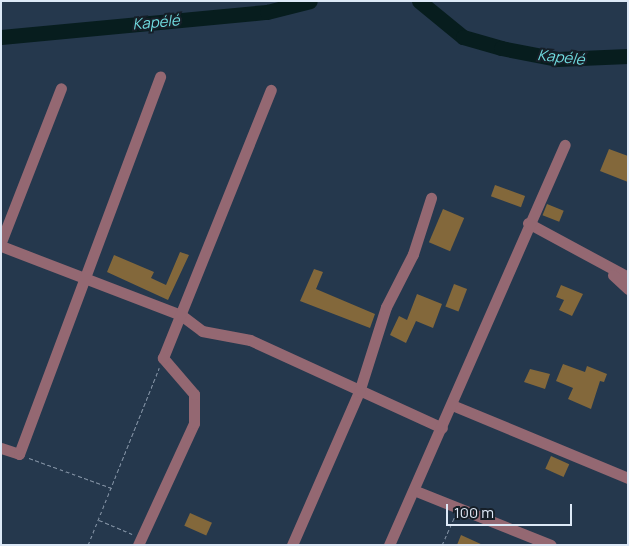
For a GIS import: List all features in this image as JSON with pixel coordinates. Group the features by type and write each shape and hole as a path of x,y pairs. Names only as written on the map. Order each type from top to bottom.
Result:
{"street":[{"path":"1,448 19,454 86,279 160,76"},
{"path":"1,242 61,88"},
{"path":"139,542 194,423 194,394 163,358 271,90"},
{"path":"389,545 416,491 528,223 565,145"},
{"path":"292,545 359,392 386,307 413,254 431,198"},
{"path":"528,223 606,269 628,277"},
{"path":"1,246 181,315 202,330 250,340 359,392 442,428"},
{"path":"606,269 628,289"},
{"path":"452,405 628,478"},
{"path":"416,491 551,545"}],"path":[{"path":"88,545 163,358"},
{"path":"19,454 112,488"},
{"path":"442,545 458,508"},
{"path":"99,519 139,542"}],"building":[{"path":"609,149 628,156 628,182 600,171"},
{"path":"495,185 525,196 521,207 491,196"},
{"path":"547,204 564,211 559,222 543,215"},
{"path":"443,209 464,218 450,251 429,242"},
{"path":"180,252 189,255 168,300 107,272 114,255 154,272 151,278 166,285"},
{"path":"314,269 323,272 316,289 375,314 370,328 300,301"},
{"path":"454,284 467,289 458,311 445,306"},
{"path":"561,285 583,294 572,316 559,310 564,300 556,297"},
{"path":"417,294 442,304 433,328 416,321 406,343 390,335 399,316 407,320"},
{"path":"563,364 585,372 587,366 607,374 604,382 600,381 591,409 568,399 573,388 556,381"},
{"path":"530,369 550,374 545,389 524,382"},
{"path":"551,456 569,464 564,477 545,469"},
{"path":"190,513 212,523 206,536 184,526"},
{"path":"461,535 483,545 457,545"}],"waterway":[{"name":"Kapélé","path":"1,37 267,12 310,1"},
{"name":"Kapélé","path":"419,1 463,37 501,48 557,59 628,56"}]}
